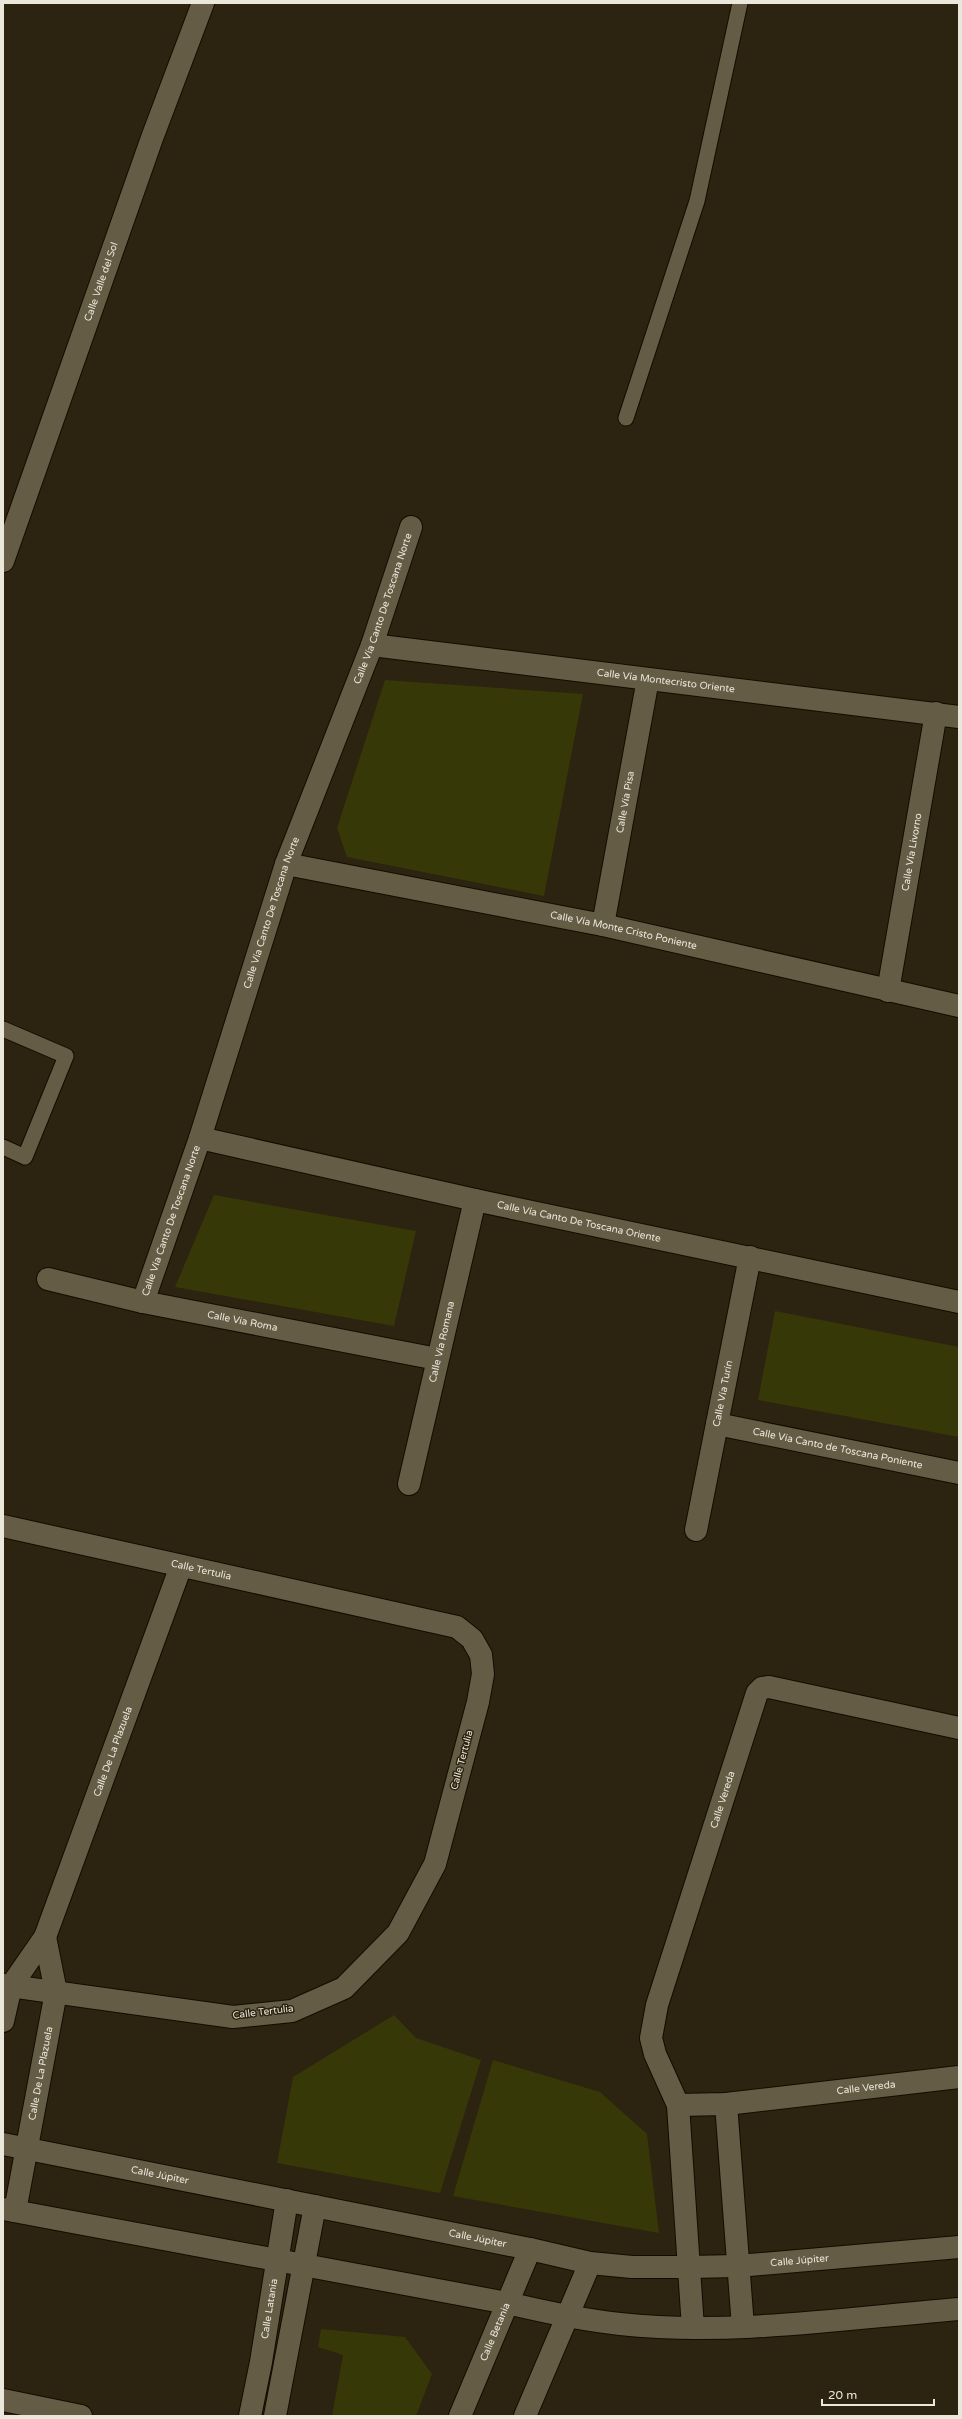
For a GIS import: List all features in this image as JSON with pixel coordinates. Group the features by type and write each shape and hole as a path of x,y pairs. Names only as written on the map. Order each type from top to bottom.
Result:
{"street":[{"name":"Calle Valle del Sol","path":"3,561 152,138 202,3"},
{"name":"Calle Vía Canto De Toscana Norte","path":"143,1302 200,1138 286,864 372,645 411,527"},
{"name":"Calle Vía Montecristo Oriente","path":"372,645 959,717"},
{"name":"Calle Vía Pisa","path":"603,925 648,679"},
{"name":"Calle Vía Livorno","path":"888,991 936,713"},
{"name":"Calle Vía Monte Cristo Poniente","path":"286,864 603,925 959,1006"},
{"name":"Calle Vía Canto De Toscana Oriente","path":"200,1138 475,1200 959,1302"},
{"name":"Calle Vía Romana","path":"409,1484 475,1200"},
{"name":"Calle Vía Turín","path":"696,1530 750,1257"},
{"name":"Calle Vía Roma","path":"48,1279 143,1302 437,1359"},
{"name":"Calle Vía Canto de Toscana Poniente","path":"717,1424 959,1473"},
{"name":"Calle Tertulia","path":"3,1526 457,1627 472,1639 481,1655 483,1674 478,1702 435,1864 398,1933 344,1988 292,2011 233,2016 7,1986"},
{"name":"Calle De La Plazuela","path":"3,2021 7,1986 45,1937 181,1566"},
{"name":"Calle Vereda","path":"693,2328 678,2105 655,2054 651,2038 653,2023 757,1693 769,1687 959,1728"},
{"name":"Calle De La Plazuela","path":"9,2210 27,2148 56,1992 45,1937"},
{"name":"Calle Vereda","path":"678,2105 726,2104 959,2077"},
{"path":"726,2104 743,2326"},
{"name":"Calle Júpiter","path":"3,2144 590,2262 632,2267 738,2266 959,2247"},
{"name":"Calle Latania","path":"250,2416 261,2362 287,2200"},
{"path":"275,2416 305,2265 315,2206"},
{"path":"9,2210 507,2303 567,2317 621,2324 693,2328 743,2326 959,2309"},
{"name":"Calle Betania","path":"460,2416 530,2249"},
{"path":"525,2416 590,2262"},
{"path":"3,2400 81,2416"}],"lane":[{"path":"626,418 697,201 740,3"},
{"path":"3,1029 66,1056 25,1157 3,1147"}],"shaded area":[{"path":"385,680 583,694 544,896 347,857 337,828"},
{"path":"214,1195 416,1231 394,1326 175,1287"},
{"path":"775,1311 959,1347 959,1437 758,1400"},
{"path":"394,2015 416,2038 481,2060 440,2193 277,2163 293,2077"},
{"path":"493,2060 600,2092 647,2134 659,2233 453,2196"},
{"path":"321,2329 405,2337 432,2374 416,2416 332,2416 343,2355 318,2347"}]}
